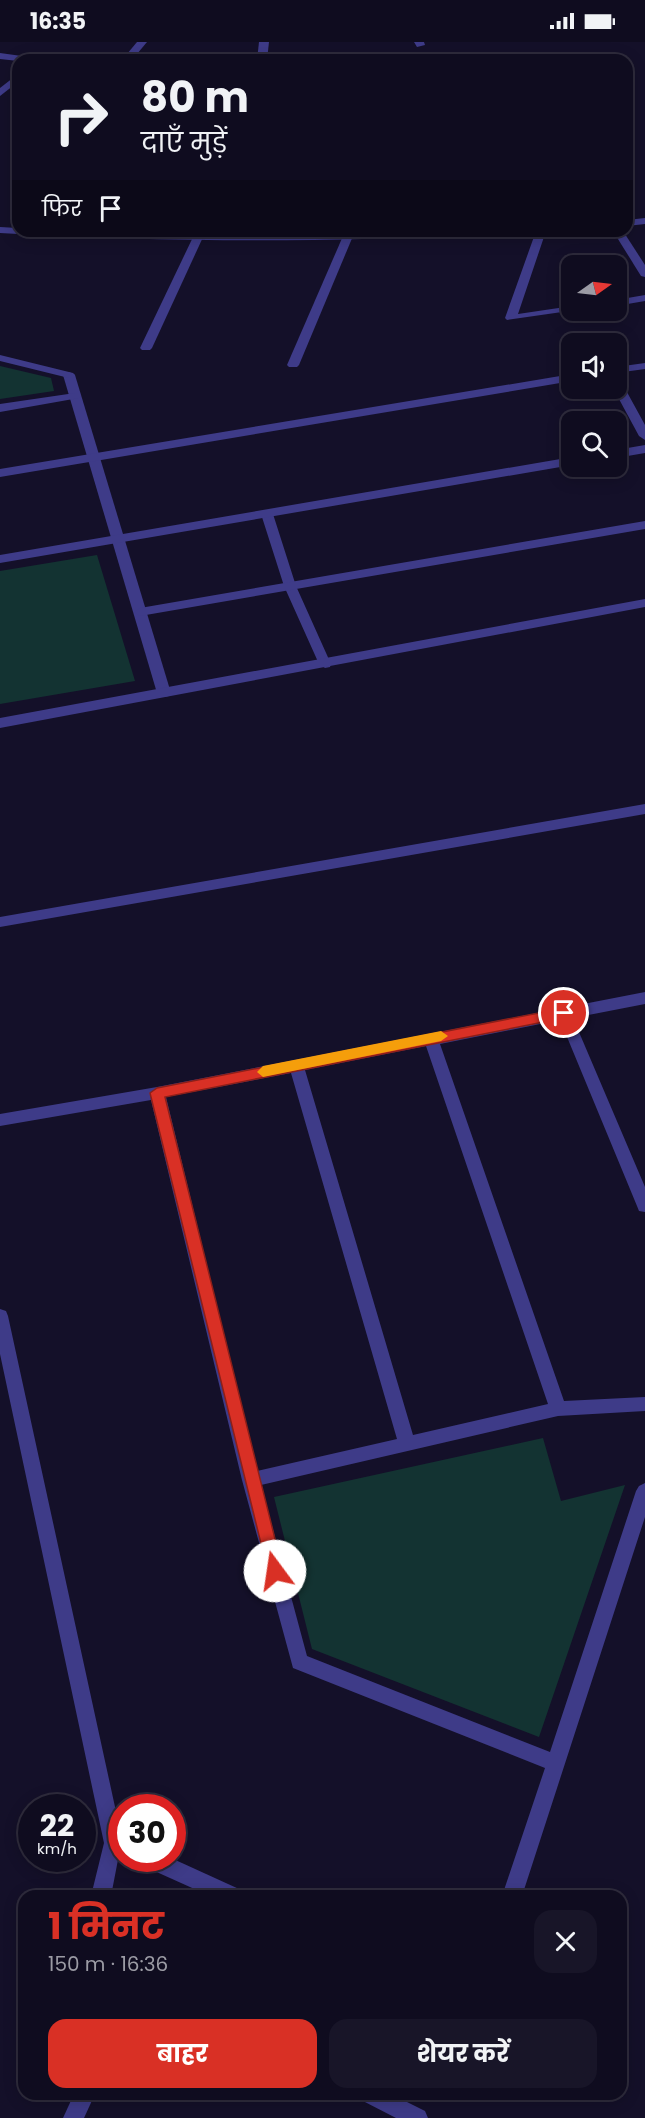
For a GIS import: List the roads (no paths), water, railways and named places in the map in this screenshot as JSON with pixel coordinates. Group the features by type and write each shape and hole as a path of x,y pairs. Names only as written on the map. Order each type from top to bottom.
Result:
{"street":[{"path":"132,54 142,42"},
{"path":"0,93 12,82"},
{"path":"146,348 198,237"},
{"path":"293,365 348,237"},
{"path":"539,237 511,318 561,311"},
{"path":"622,237 645,274"},
{"path":"627,301 645,298"},
{"path":"0,358 69,375 96,458 164,693"},
{"path":"627,368 645,366"},
{"path":"0,473 561,379"},
{"path":"0,408 75,396"},
{"path":"625,399 645,436"},
{"path":"627,452 645,449"},
{"path":"0,559 561,463"},
{"path":"267,514 290,586 325,664"},
{"path":"140,612 645,525"},
{"path":"0,723 645,603"},
{"path":"0,922 645,808"},
{"path":"0,1119 157,1093 645,998"},
{"path":"564,1013 645,1206"},
{"path":"431,1038 558,1409"},
{"path":"296,1065 407,1443"},
{"path":"157,1093 251,1480 299,1662 557,1764"},
{"path":"0,1316 108,1804"},
{"path":"251,1480 558,1409 645,1404"},
{"path":"514,1890 645,1491"},
{"path":"103,1890 109,1872"},
{"path":"179,1872 219,1890"},
{"path":"73,2118 82,2100"},
{"path":"382,2100 418,2118"}]}
